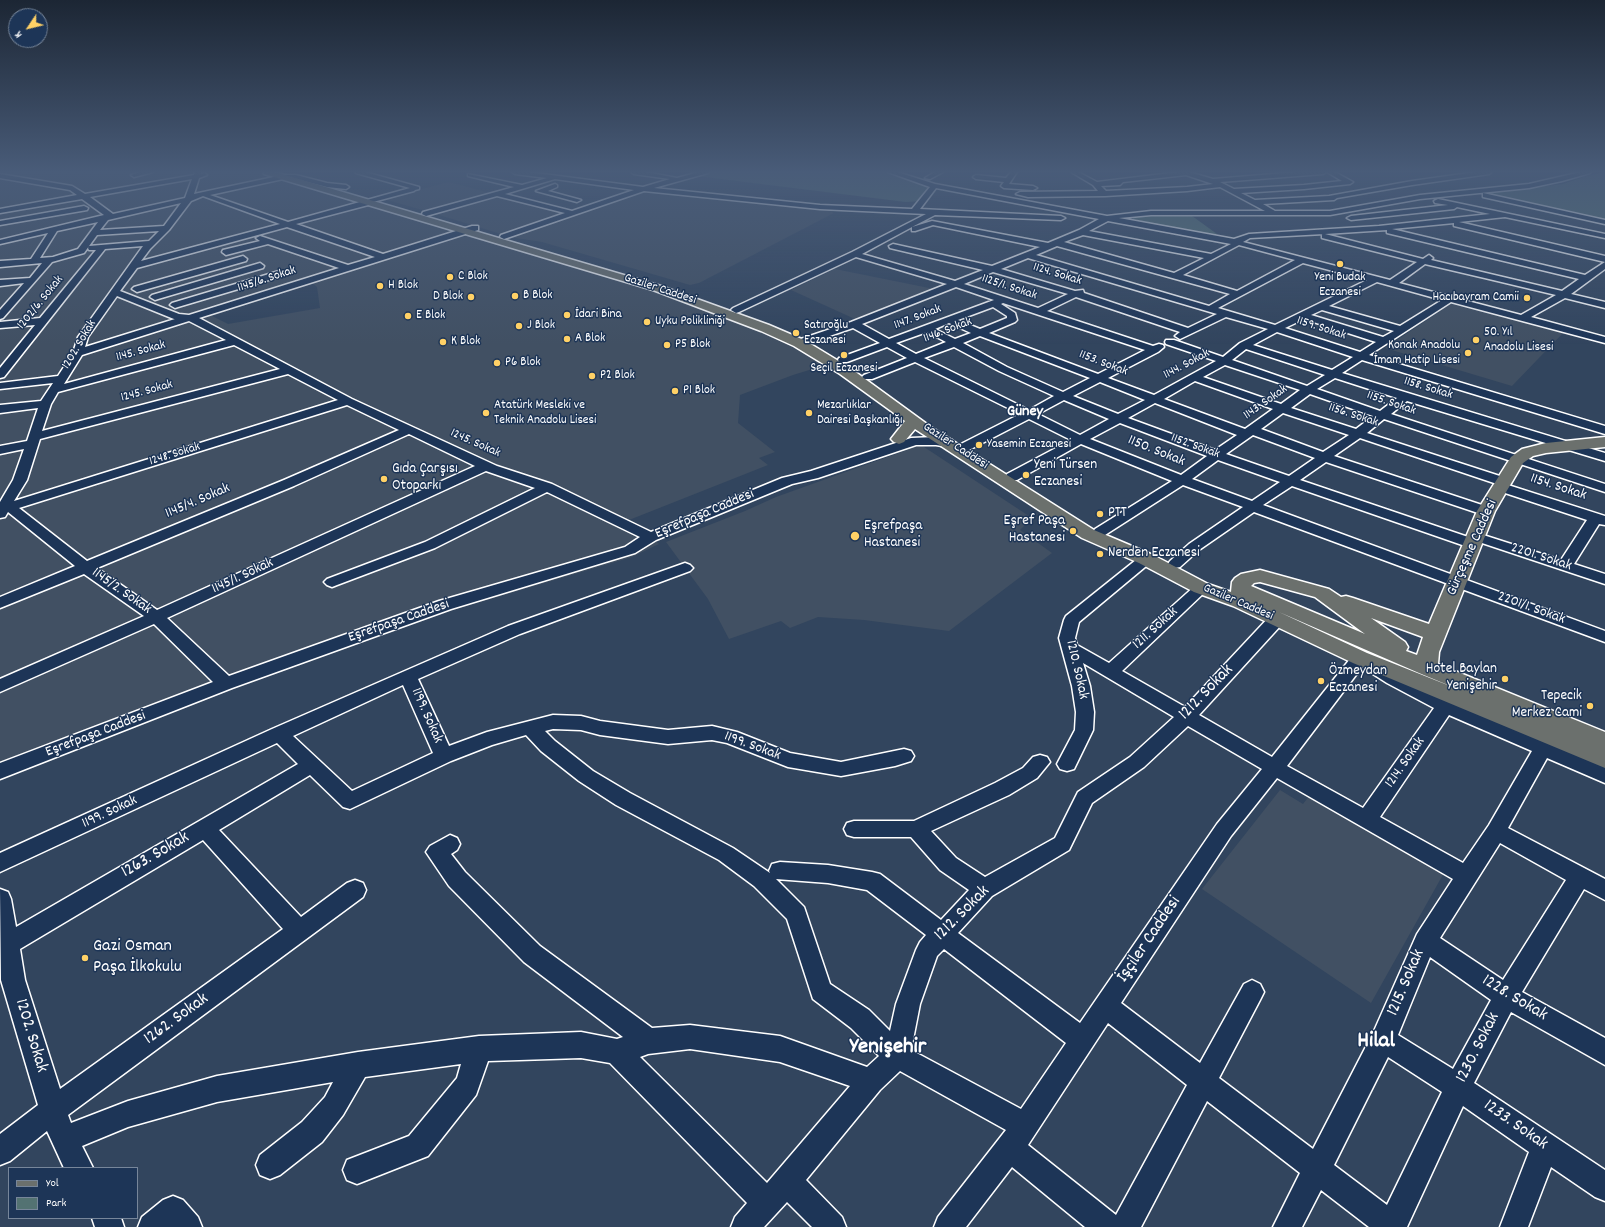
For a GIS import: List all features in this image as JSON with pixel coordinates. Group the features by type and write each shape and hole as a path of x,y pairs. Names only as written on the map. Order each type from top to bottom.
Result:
{"main road":[{"name":"Gaziler Caddesi","path":"468,229 679,293 730,311"},
{"name":"Gaziler Caddesi","path":"468,229 504,237 619,272 665,284 804,342 843,360 868,377 939,435 1088,534 1146,559 1201,588 1240,595 1276,619 1360,658 1605,759"},
{"name":"Gaziler Caddesi","path":"804,342 912,420 965,447 1100,532 1176,564 1240,595 1427,668 1605,742"},
{"path":"899,440 912,420"},
{"path":"1517,460 1528,452 1546,448 1605,442"},
{"name":"Gürçeşme Caddesi","path":"1427,668 1428,652 1486,510 1517,460"},
{"path":"1240,595 1242,582 1248,578 1260,576 1322,593 1435,634"},
{"path":"1322,593 1427,668"}],"street":[{"path":"0,242 8,236 4,229"},
{"path":"0,271 47,263 81,251 98,229"},
{"path":"94,233 143,229"},
{"name":"1202. Sokak","path":"3,510 20,480 45,404 78,353 83,337 123,281 136,271 147,247 165,229"},
{"path":"136,271 208,246 268,229"},
{"path":"302,229 383,257"},
{"path":"504,237 526,229"},
{"path":"730,311 839,258 892,229"},
{"path":"730,311 855,254 901,229"},
{"path":"884,238 894,240 915,229"},
{"path":"966,229 1053,245 1239,294"},
{"path":"804,342 1028,256 1087,229"},
{"path":"1160,229 1235,242 1605,340"},
{"path":"1175,276 1214,257 1235,245 1235,242 1249,236 1357,229"},
{"path":"1383,229 1585,278"},
{"path":"1479,229 1605,259"},
{"path":"1489,276 1572,229"},
{"path":"1573,229 1605,236"},
{"path":"0,242 54,230"},
{"path":"34,260 54,230"},
{"path":"114,245 129,230"},
{"name":"1145/6. Sokak","path":"78,353 301,282 473,231"},
{"path":"1082,232 1214,257"},
{"path":"1311,232 1422,262 1489,276 1605,306"},
{"path":"250,234 348,268"},
{"path":"0,249 9,240"},
{"path":"221,253 269,241"},
{"path":"82,249 114,245 152,243"},
{"path":"208,246 221,253 243,259 301,282"},
{"name":"1124. Sokak","path":"893,246 992,269 1076,294 1189,332"},
{"path":"1392,283 1422,262 1453,246"},
{"name":"1202/6. Sokak","path":"0,375 103,247"},
{"name":"1125/1. Sokak","path":"855,254 956,284 998,301 1040,311 1154,350"},
{"name":"1159. Sokak","path":"1028,256 1277,329 1605,430"},
{"path":"137,289 243,259"},
{"path":"0,264 34,260 47,263"},
{"path":"1210,309 1302,260"},
{"path":"2,311 47,263"},
{"path":"1523,318 1563,295 1605,265"},
{"path":"156,297 260,266"},
{"path":"1040,311 1136,266"},
{"path":"175,305 279,274"},
{"name":"1144. Sokak","path":"1012,477 1224,361 1244,345 1376,279"},
{"path":"0,283 32,280"},
{"path":"115,292 177,317 191,318 190,312 137,289 123,281"},
{"path":"6,294 19,293"},
{"name":"1143. Sokak","path":"1100,532 1182,480 1308,390 1450,299"},
{"name":"1147. Sokak","path":"843,360 998,301"},
{"name":"1146. Sokak","path":"868,377 1012,320 1012,315 998,301"},
{"path":"1322,306 1402,330"},
{"path":"965,447 1225,314"},
{"path":"1304,316 1384,341"},
{"name":"1245. Sokak","path":"191,318 348,401 408,430 486,466 547,487 651,537"},
{"name":"1153. Sokak","path":"950,320 1101,378 1249,432 1486,510"},
{"path":"0,325 44,321"},
{"name":"1150. Sokak","path":"854,324 915,358 1079,439 1182,480 1457,582"},
{"name":"1152. Sokak","path":"927,328 1003,369 1063,396 1120,419 1216,455 1475,540"},
{"name":"1145. Sokak","path":"54,390 235,341"},
{"name":"1155. Sokak","path":"1170,342 1382,416 1605,488"},
{"name":"1158. Sokak","path":"1244,345 1405,397 1605,457"},
{"name":"1245. Sokak","path":"0,450 290,370"},
{"name":"1156. Sokak","path":"1193,377 1502,484"},
{"path":"0,386 60,379"},
{"path":"1176,564 1194,547 1358,434 1405,397"},
{"name":"1248. Sokak","path":"3,510 348,401"},
{"path":"0,409 45,404"},
{"name":"1145/4. Sokak","path":"0,603 289,483 408,430"},
{"name":"Eşrefpaşa Caddesi","path":"0,771 226,684 445,605 630,550 651,537 799,477 808,471 899,440 939,435"},
{"name":"Eşrefpaşa Caddesi","path":"799,477 813,475 914,441 936,441 939,435"},
{"name":"1145/1. Sokak","path":"0,686 156,618 486,466"},
{"path":"0,487 20,480"},
{"name":"1154. Sokak","path":"1502,484 1600,520"},
{"path":"332,582 430,545 547,487"},
{"name":"1145/2. Sokak","path":"3,510 14,511 85,567 156,618 226,684"},
{"path":"1565,566 1600,520"},
{"name":"2201. Sokak","path":"1475,540 1605,579"},
{"name":"1210. Sokak","path":"1067,764 1084,730 1085,712 1081,686 1067,638 1072,620 1146,559"},
{"path":"408,676 514,630 686,568"},
{"name":"2201/1. Sokak","path":"1457,582 1605,637"},
{"name":"1211. Sokak","path":"1111,671 1201,588"},
{"name":"1212. Sokak","path":"897,1056 908,1004 928,950 941,935 984,889 1062,844 1085,798 1137,762 1187,716 1276,619"},
{"path":"1070,648 1275,768 1467,876"},
{"path":"1360,658 1393,679 1445,706 1605,775"},
{"name":"İşçiler Caddesi","path":"948,1227 1017,1136 1224,830 1275,768 1360,658"},
{"path":"1427,668 1453,674 1605,734"},
{"name":"1199. Sokak","path":"0,863 408,676 444,756 487,739 553,722 581,723 600,728 668,737 712,733 730,737 788,760 841,769 904,756"},
{"name":"1214. Sokak","path":"1367,819 1445,706"},
{"path":"530,727 548,746 586,776 623,799 726,854 762,879 796,914 821,991 860,1019 897,1056 1017,1136 1108,1227"},
{"path":"279,734 350,800 444,756"},
{"name":"1215. Sokak","path":"1287,1227 1383,1040 1425,941 1496,831 1543,748"},
{"path":"854,829 916,829 1002,789 1030,772 1040,762"},
{"name":"1263. Sokak","path":"4,946 312,766"},
{"path":"205,828 299,931"},
{"path":"916,829 948,864 984,889"},
{"path":"1496,831 1605,890"},
{"path":"450,844 438,852 457,879 532,954 648,1041"},
{"path":"780,871 828,874 872,881 941,935 1082,1040"},
{"name":"1230. Sokak","path":"1392,1227 1458,1087 1506,996 1580,876"},
{"name":"1262. Sokak","path":"0,1151 53,1110 355,890"},
{"name":"1202. Sokak","path":"0,899 4,946 13,980 53,1110 64,1140 78,1167"},
{"name":"1228. Sokak","path":"1425,941 1506,996 1605,1052"},
{"path":"1125,1227 1252,992"},
{"path":"1105,1006 1392,1227"},
{"path":"64,1140 128,1114 217,1088 358,1065 478,1049 581,1045 617,1052 648,1041 690,1037 780,1049 871,1081"},
{"name":"1233. Sokak","path":"1383,1040 1458,1087 1605,1187"},
{"path":"357,1170 418,1146 467,1086 478,1049"},
{"path":"617,1052 766,1202"},
{"path":"745,1227 766,1202 787,1181 871,1081 897,1056"},
{"path":"270,1165 316,1127 334,1106 358,1065"},
{"path":"1514,1227 1545,1147"},
{"path":"787,1181 832,1227"},
{"path":"152,1227 173,1210 188,1227"}],"shaded area":[{"path":"0,229 453,229 459,231 319,280 469,235 647,288 758,330 829,364 793,375 740,395 738,423 775,452 759,458 768,465 629,520 659,544 632,557 386,630 26,769 0,773","holes":["311,282 317,287 320,308 228,324 208,314"]},
{"path":"485,229 521,229 504,235"},
{"path":"532,229 803,229 699,283 690,285 542,242 509,237"},
{"path":"835,269 934,289 855,319 791,290"},
{"name":"50. Yıl Anadolu Lisesi","path":"1451,304 1563,333 1512,386 1385,348"},
{"name":"Eşrefpaşa Hastanesi","path":"921,445 1032,518 1020,530 1052,553 949,631 864,620 818,617 790,628 781,621 729,639 708,599 666,542 745,511 776,497"},
{"path":"1280,790 1303,804 1310,795 1445,871 1371,1003 1202,889"}],"green space":[{"path":"1180,229 1210,229 1217,234 1206,235"}],"place":[{"name":"Yeni Budak Eczanesi","path":"1340,264"},
{"name":"C Blok","path":"450,277"},
{"name":"H Blok","path":"380,286"},
{"name":"B Blok","path":"515,296"},
{"name":"D Blok","path":"471,297"},
{"name":"Hacıbayram Camii","path":"1527,298"},
{"name":"İdari Bina","path":"567,315"},
{"name":"E Blok","path":"408,316"},
{"name":"Uyku Polikliniği","path":"647,322"},
{"name":"J Blok","path":"519,326"},
{"name":"Satıroğlu Eczanesi","path":"796,333"},
{"name":"A Blok","path":"567,339"},
{"name":"50. Yıl Anadolu Lisesi","path":"1476,340"},
{"name":"K Blok","path":"443,342"},
{"name":"P5 Blok","path":"667,345"},
{"name":"Konak Anadolu İmam Hatip Lisesi","path":"1468,353"},
{"name":"Seçil Eczanesi","path":"844,355"},
{"name":"P6 Blok","path":"497,363"},
{"name":"P2 Blok","path":"592,376"},
{"name":"P1 Blok","path":"675,391"},
{"name":"Atatürk Mesleki ve Teknik Anadolu Lisesi","path":"486,413"},
{"name":"Mezarlıklar Dairesi Başkanlığı","path":"809,413"},
{"name":"Yasemin Eczanesi","path":"979,445"},
{"name":"Yeni Türsen Eczanesi","path":"1026,475"},
{"name":"Gıda Çarşısı Otoparkı","path":"384,479"},
{"name":"PTT","path":"1100,514"},
{"name":"Eşref Paşa Hastanesi","path":"1073,531"},
{"name":"Eşrefpaşa Hastanesi","path":"855,536"},
{"name":"Nerden Eczanesi","path":"1100,554"},
{"name":"Hotel Baylan Yenişehir","path":"1505,679"},
{"name":"Özmeydan Eczanesi","path":"1321,681"},
{"name":"Tepecik Merkez Cami","path":"1590,706"},
{"name":"Gazi Osman Paşa İlkokulu","path":"85,958"}],"district":[{"name":"Güney","path":"1025,413"},
{"name":"Hilal","path":"1376,1043"},
{"name":"Yenişehir","path":"888,1049"}]}
